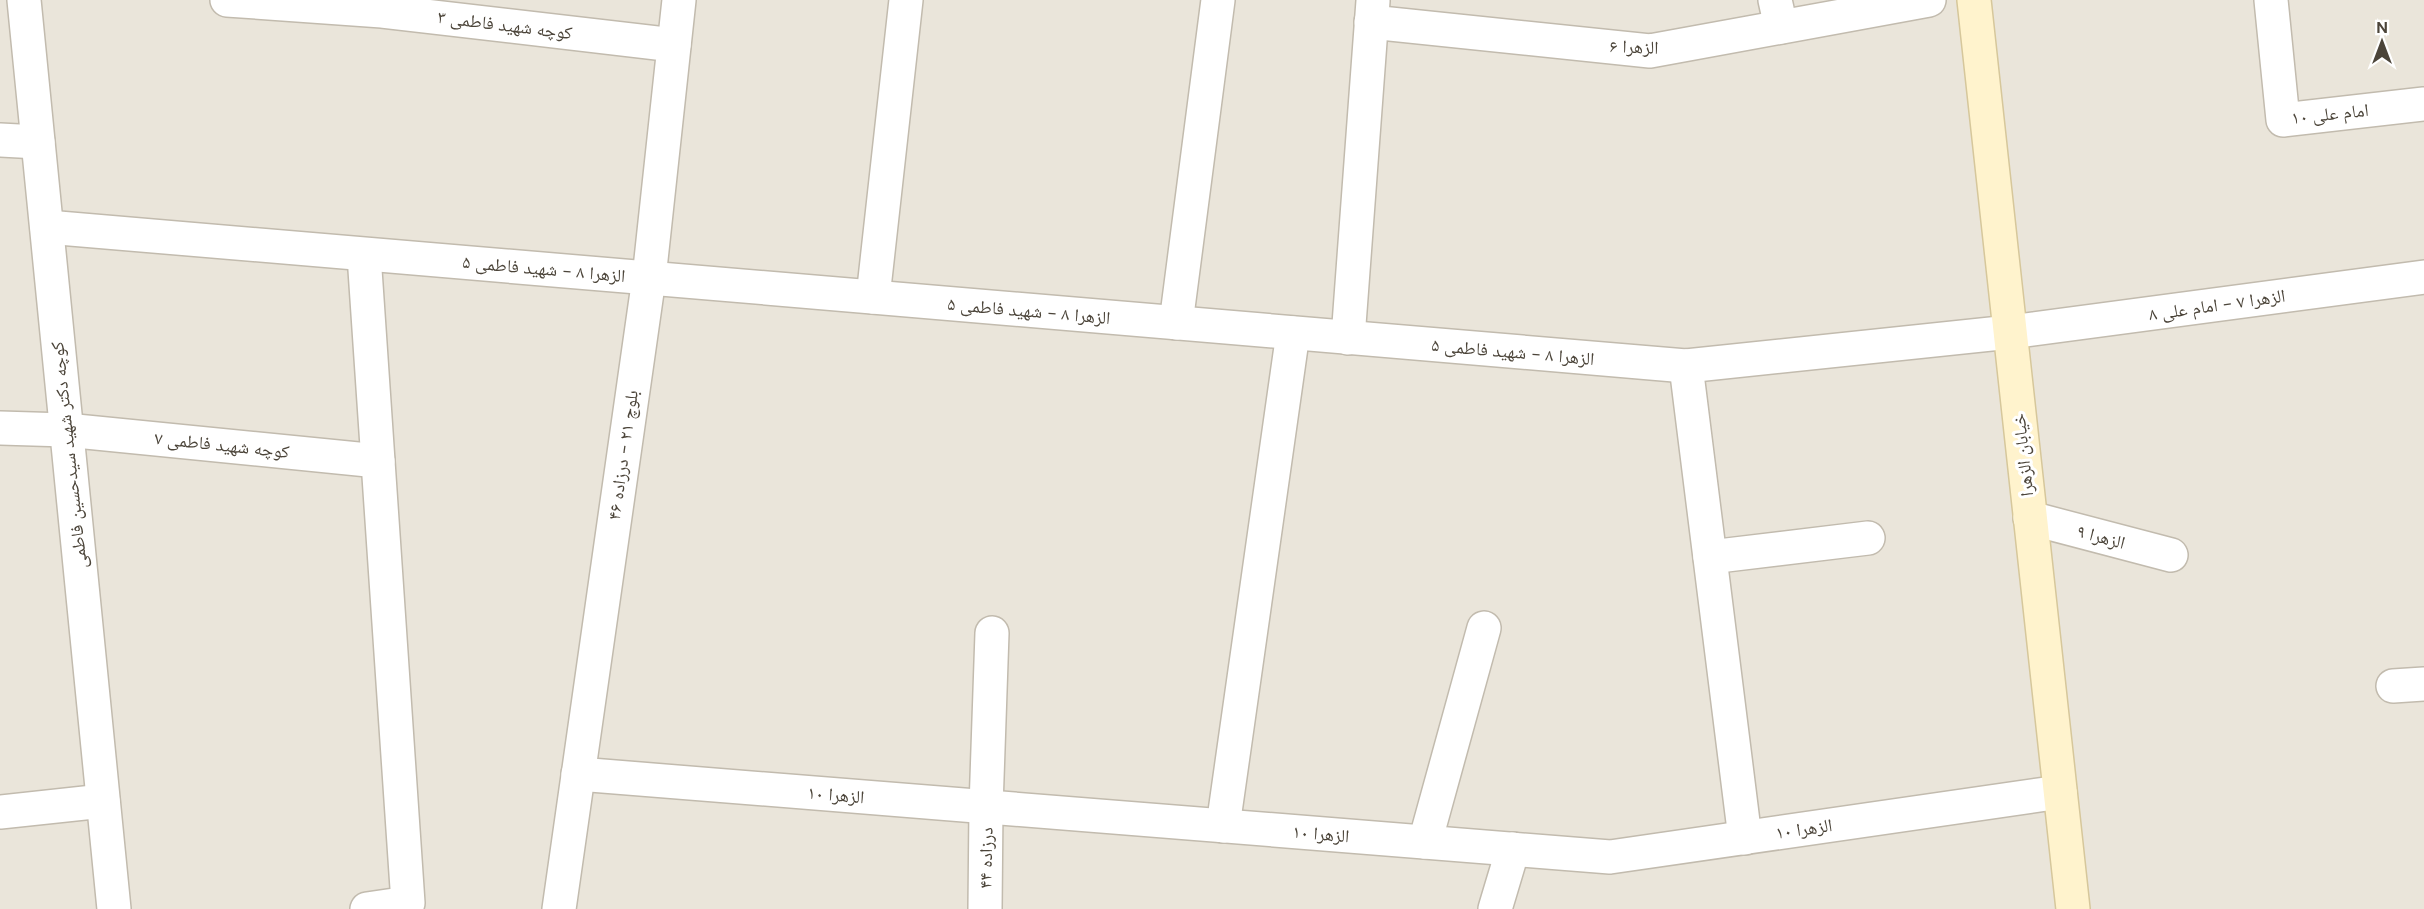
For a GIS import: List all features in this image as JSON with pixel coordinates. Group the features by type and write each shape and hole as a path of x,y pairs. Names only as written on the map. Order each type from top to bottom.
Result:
{"street":[{"name":"کوچه دکتر شهید سیدحسین فاطمی","path":"24,0 114,909"},
{"name":"کوچه شهید فاطمی ۳","path":"227,0 382,6 674,45"},
{"name":"بلوچ ۲۱ - درزاده ۴۶","path":"559,909 648,278 679,0"},
{"path":"873,297 906,0"},
{"path":"1176,323 1218,0"},
{"name":"الزهرا ۶","path":"1372,11 1650,51 1778,14 1929,0"},
{"name":"خیابان الزهرا","path":"1974,0 2073,909"},
{"name":"امام علی ۱۰","path":"2271,0 2283,120 2424,104"},
{"path":"1348,338 1372,11"},
{"path":"0,140 38,142"},
{"name":"الزهرا ۸ - شهید فاطمی ۵","path":"46,227 1686,366 2010,333"},
{"path":"364,255 408,903 367,909"},
{"name":"الزهرا ۷ - امام علی ۸","path":"2010,333 2424,277"},
{"path":"1223,826 1293,333"},
{"path":"1686,366 1745,838"},
{"name":"کوچه شهید فاطمی ۷","path":"0,428 66,430 378,461"},
{"name":"الزهرا ۹","path":"2031,518 2171,555"},
{"path":"1710,557 1868,538"},
{"path":"1425,842 1484,628"},
{"name":"درزاده ۴۴","path":"985,909 992,633"},
{"name":"الزهرا ۱۰","path":"578,774 1610,857 2060,792"},
{"path":"0,812 103,801"},
{"path":"1495,909 1513,849"}],"shaded area":[{"path":"0,0 2424,0 2424,909 0,909"}]}
